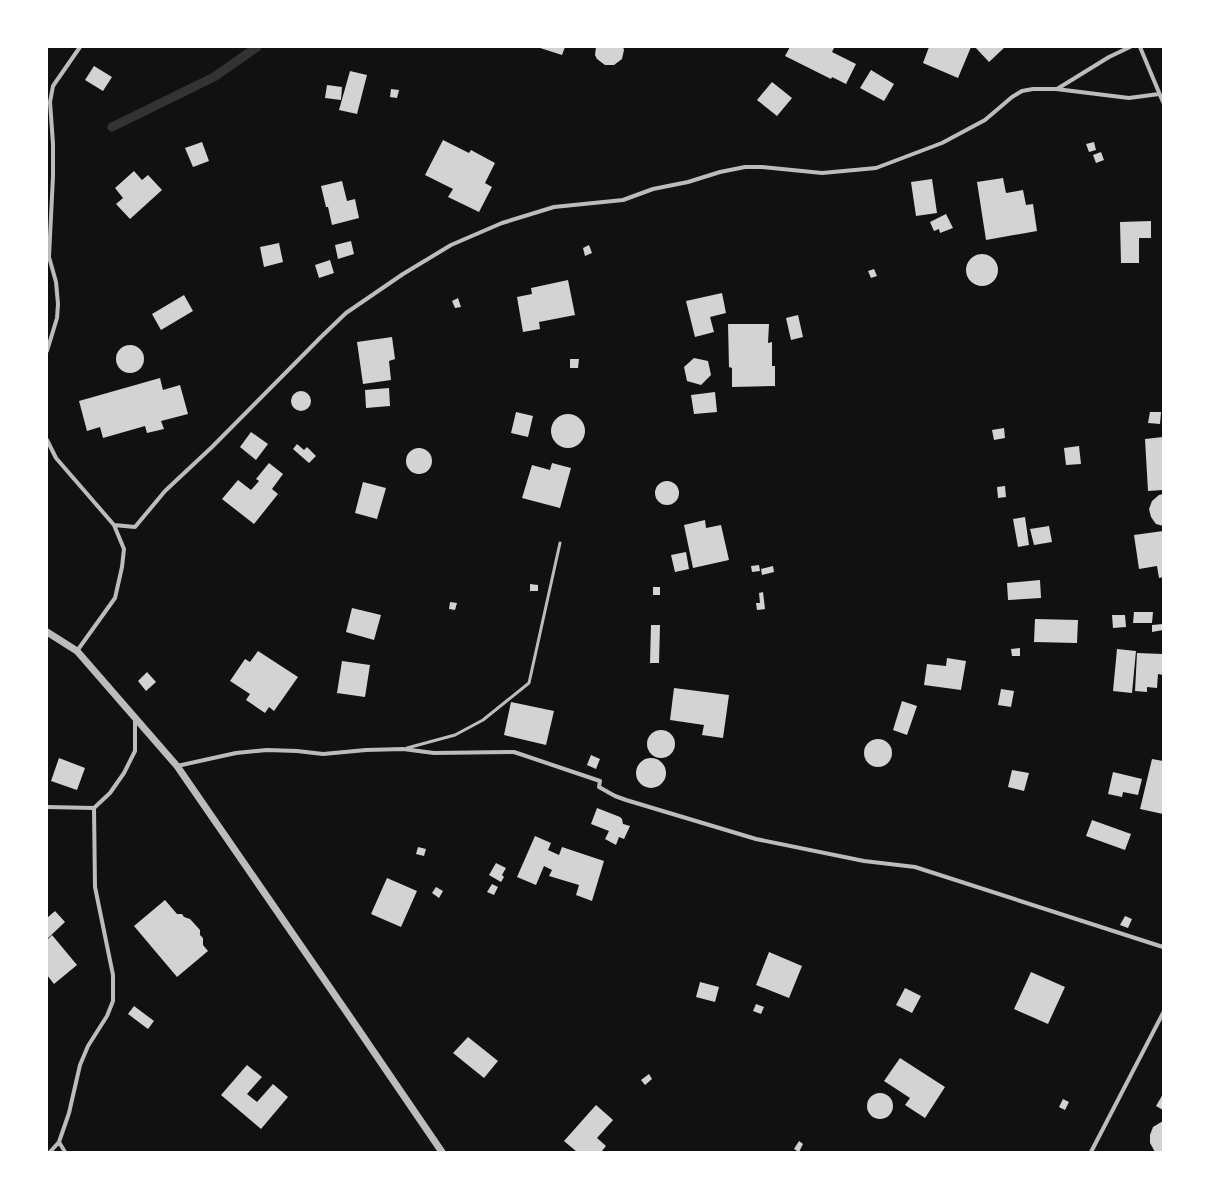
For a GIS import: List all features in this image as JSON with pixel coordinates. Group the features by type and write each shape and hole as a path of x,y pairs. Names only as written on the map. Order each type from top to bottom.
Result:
{"street":[{"path":"47,351 57,318 58,304 56,282 49,257 53,176 50,102 53,86 80,47"},
{"path":"1056,89 1109,57 1130,47"},
{"path":"1140,47 1163,102"},
{"path":"114,525 135,527 165,491 346,313 403,274 451,245 502,223 554,207 623,200 653,189 688,182 720,172 745,167 762,167 822,173 876,168 942,143 985,120 1006,101 1022,92 1033,89 1056,89 1129,98 1159,94"},
{"path":"47,440 56,458 114,525 124,549 122,567 115,598 77,651"},
{"path":"47,632 77,651 177,766 442,1152"},
{"path":"47,807 94,808 110,794 124,773 135,751 135,719"},
{"path":"177,766 236,753 267,750 322,754 366,750 403,749 434,753 514,752 600,781 599,787 626,800 756,839 864,861 915,867 1163,947"},
{"path":"50,1152 59,1142 69,1113 80,1065 88,1046 107,1016 113,1001 113,975 95,887 94,808"},
{"path":"1091,1152 1163,1013"},
{"path":"59,1142 65,1152"}],"lane":[{"path":"403,749 455,736 483,720 528,682 560,543"}],"building":[{"path":"537,47 565,47 562,55"},
{"path":"596,47 623,47 624,50 622,59 614,65 605,65 597,59 595,55"},
{"path":"790,47 831,47 834,48 832,52 856,64 846,84 832,77 831,79 785,56"},
{"path":"929,47 971,47 958,78 923,63"},
{"path":"975,47 1005,47 989,62"},
{"path":"94,66 112,77 103,91 85,80"},
{"path":"871,70 894,84 884,101 860,88"},
{"path":"350,71 367,75 357,114 339,110"},
{"path":"772,82 792,98 777,116 757,100"},
{"path":"327,85 342,87 341,100 325,98"},
{"path":"391,89 399,90 397,98 390,97"},
{"path":"443,140 469,153 471,150 495,163 485,183 492,187 479,212 448,197 453,189 425,175"},
{"path":"202,142 209,161 193,167 185,148"},
{"path":"1094,142 1096,150 1089,152 1086,144"},
{"path":"1101,152 1104,160 1096,163 1093,155"},
{"path":"134,171 142,180 148,175 162,190 130,219 116,204 123,198 115,188"},
{"path":"1003,178 1006,193 1023,190 1026,205 1033,204 1037,231 986,240 977,182"},
{"path":"932,179 937,213 916,216 911,182"},
{"path":"342,181 347,201 355,199 359,218 332,225 321,186"},
{"path":"946,214 953,228 940,233 939,229 934,231 930,222"},
{"path":"1151,221 1151,238 1139,238 1139,263 1121,263 1120,222"},
{"path":"351,241 354,254 338,259 335,245"},
{"path":"279,243 283,262 264,267 260,247"},
{"path":"589,245 592,253 585,256 583,248"},
{"path":"979,254 985,254 995,261 998,270 997,276 991,283 985,286 979,286 969,279 966,273 966,267 973,257"},
{"path":"330,260 334,273 319,278 315,265"},
{"path":"874,269 877,276 871,278 868,271"},
{"path":"568,280 575,315 539,322 540,329 523,332 517,297 532,294 531,288"},
{"path":"722,293 726,313 710,317 714,332 695,337 686,301"},
{"path":"184,295 193,311 161,330 152,314"},
{"path":"458,298 461,307 455,308 452,301"},
{"path":"798,315 803,337 791,340 786,318"},
{"path":"728,324 769,324 768,343 772,342 772,366 775,366 775,386 732,387 732,368 729,367"},
{"path":"392,337 395,359 389,361 391,380 363,384 357,342"},
{"path":"130,345 140,349 144,359 140,369 130,373 120,369 116,359 120,349"},
{"path":"694,358 708,361 711,375 701,385 687,381 684,367"},
{"path":"570,359 579,359 578,368 570,368"},
{"path":"160,378 163,390 180,385 188,414 161,421 164,429 147,433 145,426 103,438 100,427 87,431 79,401"},
{"path":"389,388 390,406 366,408 365,390"},
{"path":"301,391 308,394 311,401 308,408 301,411 294,408 291,401 294,394"},
{"path":"715,392 717,412 694,414 691,395"},
{"path":"516,412 533,416 528,437 511,433"},
{"path":"1150,412 1161,412 1160,424 1148,423"},
{"path":"565,414 571,414 580,419 584,425 584,437 580,443 571,448 565,448 556,443 551,434 551,428 556,419"},
{"path":"1004,428 1005,438 994,440 992,430"},
{"path":"251,432 268,444 256,460 240,447"},
{"path":"1163,437 1163,490 1148,491 1145,439"},
{"path":"297,444 304,450 307,447 316,456 309,463 293,449"},
{"path":"1079,446 1081,464 1066,465 1064,448"},
{"path":"419,448 428,452 432,461 428,470 419,474 410,470 406,461 410,452"},
{"path":"269,463 283,474 272,489 278,494 254,524 222,499 238,480 251,490 259,481 256,479"},
{"path":"552,463 571,468 560,508 522,498 532,465 550,470"},
{"path":"667,481 675,485 679,493 675,501 667,505 659,501 655,493 659,485"},
{"path":"363,482 386,488 377,519 355,513"},
{"path":"1005,486 1006,497 998,498 997,487"},
{"path":"1163,494 1163,526 1156,524 1151,517 1149,509 1152,501 1159,495"},
{"path":"1025,517 1029,545 1018,547 1013,519"},
{"path":"705,520 706,528 721,525 729,560 693,568 684,525"},
{"path":"1049,526 1052,542 1034,545 1030,529"},
{"path":"1163,531 1163,577 1159,578 1157,566 1139,569 1134,535"},
{"path":"686,552 689,569 675,572 671,555"},
{"path":"759,565 760,571 752,572 751,566"},
{"path":"773,566 774,572 762,575 761,569"},
{"path":"1040,580 1041,598 1008,600 1007,583"},
{"path":"530,584 538,585 538,591 530,591"},
{"path":"653,587 660,587 660,595 653,595"},
{"path":"763,592 765,609 757,610 756,603 760,603 759,593"},
{"path":"450,602 457,603 455,610 449,609"},
{"path":"352,608 381,615 374,640 346,632"},
{"path":"1134,612 1153,612 1152,623 1133,623"},
{"path":"1112,615 1125,615 1126,627 1113,628"},
{"path":"1035,619 1078,620 1077,643 1034,642"},
{"path":"1163,624 1163,630 1152,632 1152,625"},
{"path":"651,625 660,625 659,663 650,663"},
{"path":"1020,648 1020,656 1012,656 1011,649"},
{"path":"1117,649 1136,651 1132,693 1113,691"},
{"path":"258,651 298,677 274,711 269,707 265,713 246,700 250,694 230,681 245,659 250,662"},
{"path":"1137,653 1163,654 1163,675 1158,674 1157,688 1147,687 1147,692 1135,691"},
{"path":"947,658 966,661 961,690 924,685 927,664 946,666"},
{"path":"342,661 370,665 365,697 337,693"},
{"path":"147,672 156,682 146,691 138,681"},
{"path":"674,688 729,695 723,738 702,735 704,725 670,720"},
{"path":"1001,689 1014,691 1011,707 998,705"},
{"path":"902,701 917,706 907,735 893,730"},
{"path":"511,702 554,711 546,745 504,735"},
{"path":"661,730 671,734 675,744 671,754 661,758 651,754 647,744 651,734"},
{"path":"878,739 888,743 892,753 888,763 878,767 868,763 864,753 868,743"},
{"path":"591,755 600,759 596,769 587,765"},
{"path":"59,758 85,768 77,790 51,781"},
{"path":"651,758 657,759 665,767 665,779 657,787 651,788 645,787 637,779 636,773 637,767 645,759"},
{"path":"1152,759 1163,761 1163,814 1140,809"},
{"path":"1012,770 1029,773 1024,791 1008,787"},
{"path":"1113,772 1142,779 1138,795 1123,792 1122,797 1108,794"},
{"path":"597,808 620,817 623,824 630,826 624,839 619,837 616,845 605,839 609,831 591,824"},
{"path":"1092,820 1131,834 1125,850 1086,836"},
{"path":"535,836 551,843 548,850 559,855 562,847 604,861 592,901 576,895 579,885 549,876 552,870 544,866 536,885 517,877"},
{"path":"418,847 426,849 424,856 416,854"},
{"path":"496,863 506,868 502,875 504,877 501,882 489,875"},
{"path":"387,878 417,891 401,927 371,914"},
{"path":"492,884 498,887 494,895 487,892"},
{"path":"436,887 443,891 439,898 432,893"},
{"path":"165,900 177,914 182,914 184,917 190,919 200,930 200,935 203,938 203,945 208,951 177,977 134,926"},
{"path":"55,911 65,922 47,939 47,918"},
{"path":"1125,916 1132,919 1128,928 1120,925"},
{"path":"52,935 77,965 54,984 47,975 47,940"},
{"path":"769,952 802,966 789,998 756,985"},
{"path":"1031,972 1065,987 1048,1024 1014,1009"},
{"path":"700,982 719,987 715,1002 696,997"},
{"path":"905,988 921,996 912,1013 896,1005"},
{"path":"756,1004 764,1007 761,1014 753,1011"},
{"path":"134,1006 154,1021 148,1029 128,1014"},
{"path":"468,1037 498,1061 484,1078 453,1053"},
{"path":"900,1058 945,1087 925,1118 905,1105 910,1098 884,1081"},
{"path":"247,1065 262,1077 247,1094 257,1102 273,1084 288,1097 261,1129 221,1095"},
{"path":"649,1074 652,1079 645,1085 641,1080"},
{"path":"880,1093 889,1097 893,1106 889,1115 880,1119 871,1115 867,1106 871,1097"},
{"path":"1163,1094 1163,1110 1156,1106"},
{"path":"1063,1099 1069,1102 1065,1110 1059,1107"},
{"path":"596,1105 613,1120 597,1138 606,1146 601,1152 577,1152 564,1141"},
{"path":"1163,1121 1163,1152 1155,1152 1150,1143 1150,1135 1153,1127"},
{"path":"799,1141 803,1144 799,1152 794,1149"}],"waterway":[{"path":"112,127 214,77 257,47"}]}
